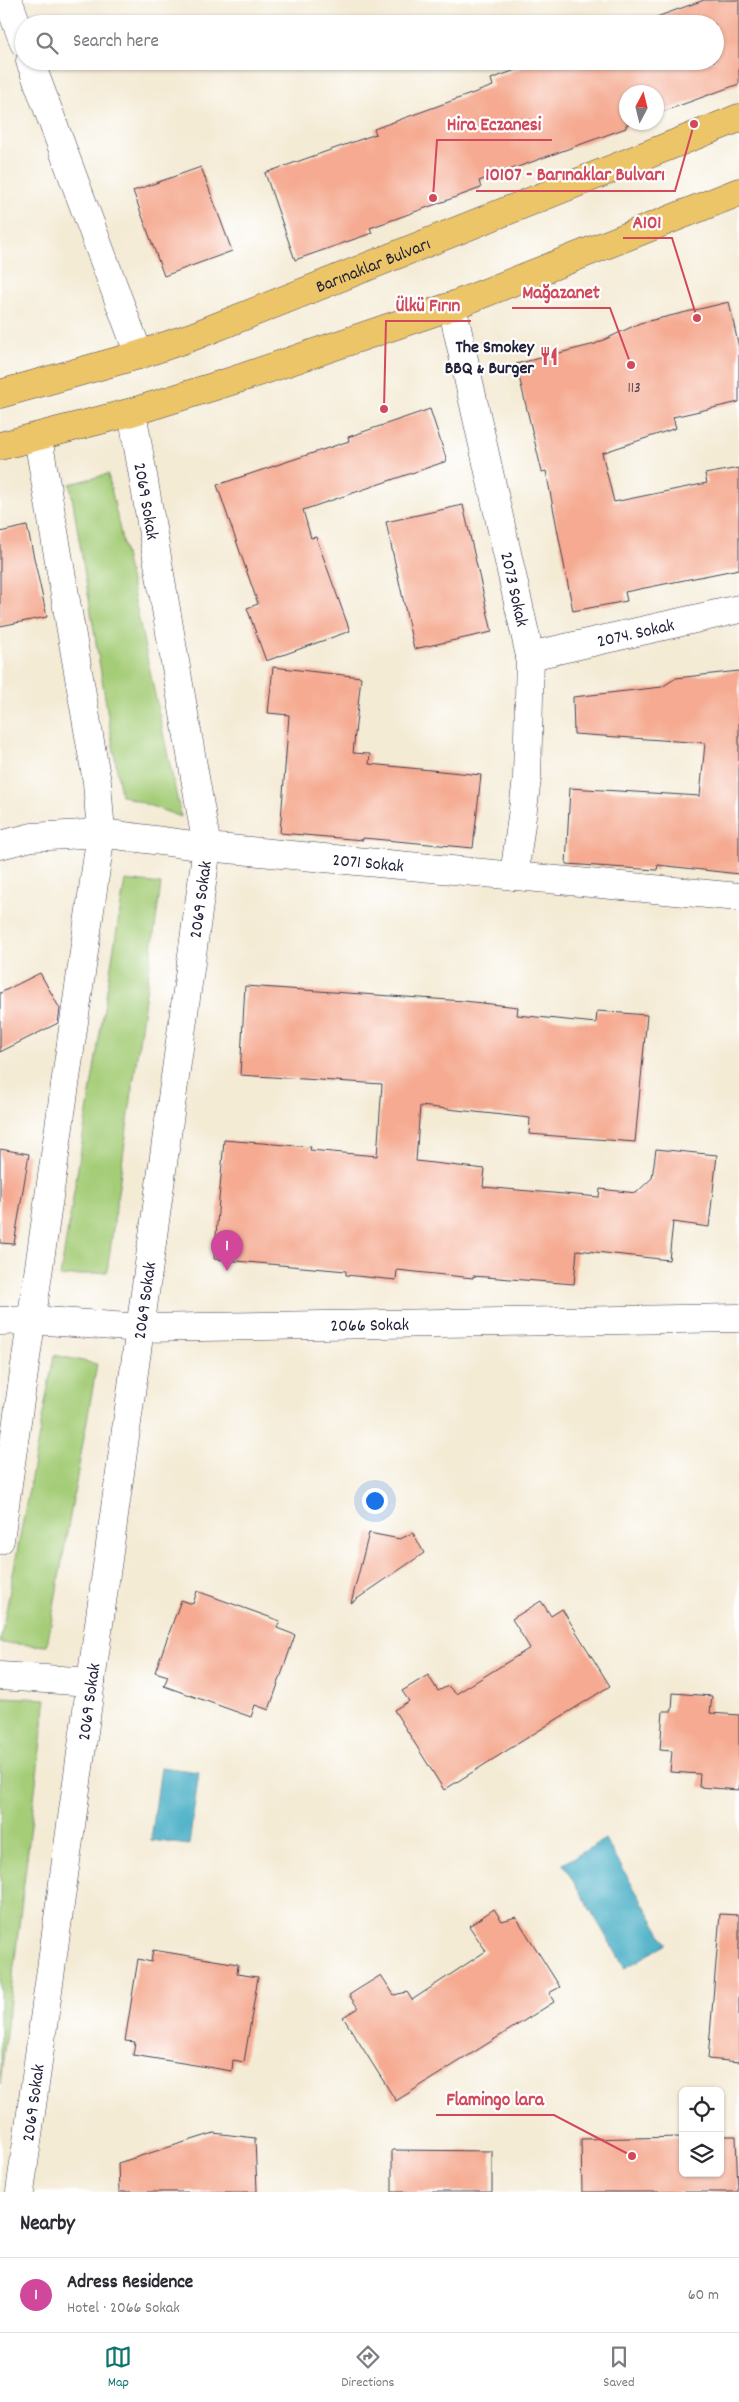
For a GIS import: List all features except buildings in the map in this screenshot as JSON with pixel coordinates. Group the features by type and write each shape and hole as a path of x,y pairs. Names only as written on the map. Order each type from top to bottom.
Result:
{"main road":[{"name":"Barınaklar Bulvarı","path":"0,394 139,355 194,336 739,118"},
{"path":"0,446 38,438 132,412 238,379 452,306 739,192"}],"street":[{"path":"8,0 15,19"},
{"path":"33,70 139,355"},
{"name":"2073 Sokak","path":"452,306 530,656 527,778 514,876"},
{"name":"2069 Sokak","path":"20,2192 207,848 132,412"},
{"path":"0,1540 33,1320 101,833 97,782 38,438"},
{"name":"2074. Sokak","path":"530,656 739,609"},
{"name":"2071 Sokak","path":"0,845 32,837 101,833 207,848 739,897"},
{"name":"2066 Sokak","path":"0,1321 33,1320 141,1328 739,1318"},
{"path":"0,1676 91,1682"}],"green space":[{"path":"108,474 181,817 121,795 70,484"},
{"path":"125,880 161,884 107,1272 60,1277"},
{"path":"54,1355 97,1364 47,1646 0,1643"},
{"path":"2,1697 46,1699 0,2084 0,1716"}],"water":[{"path":"161,1767 199,1772 189,1845 151,1840"},
{"path":"605,1839 667,1944 625,1968 563,1864"}],"place":[{"name":"10107 - Barınaklar Bulvarı","path":"694,124"},
{"name":"Hira Eczanesi","path":"433,198"},
{"name":"A101","path":"697,318"},
{"name":"The Smokey BBQ & Burger","path":"549,356"},
{"name":"Mağazanet","path":"631,365"},
{"name":"Ülkü Fırın","path":"384,409"},
{"name":"Adress Residence","path":"227,1271"},
{"name":"Flamingo lara","path":"632,2156"}]}
